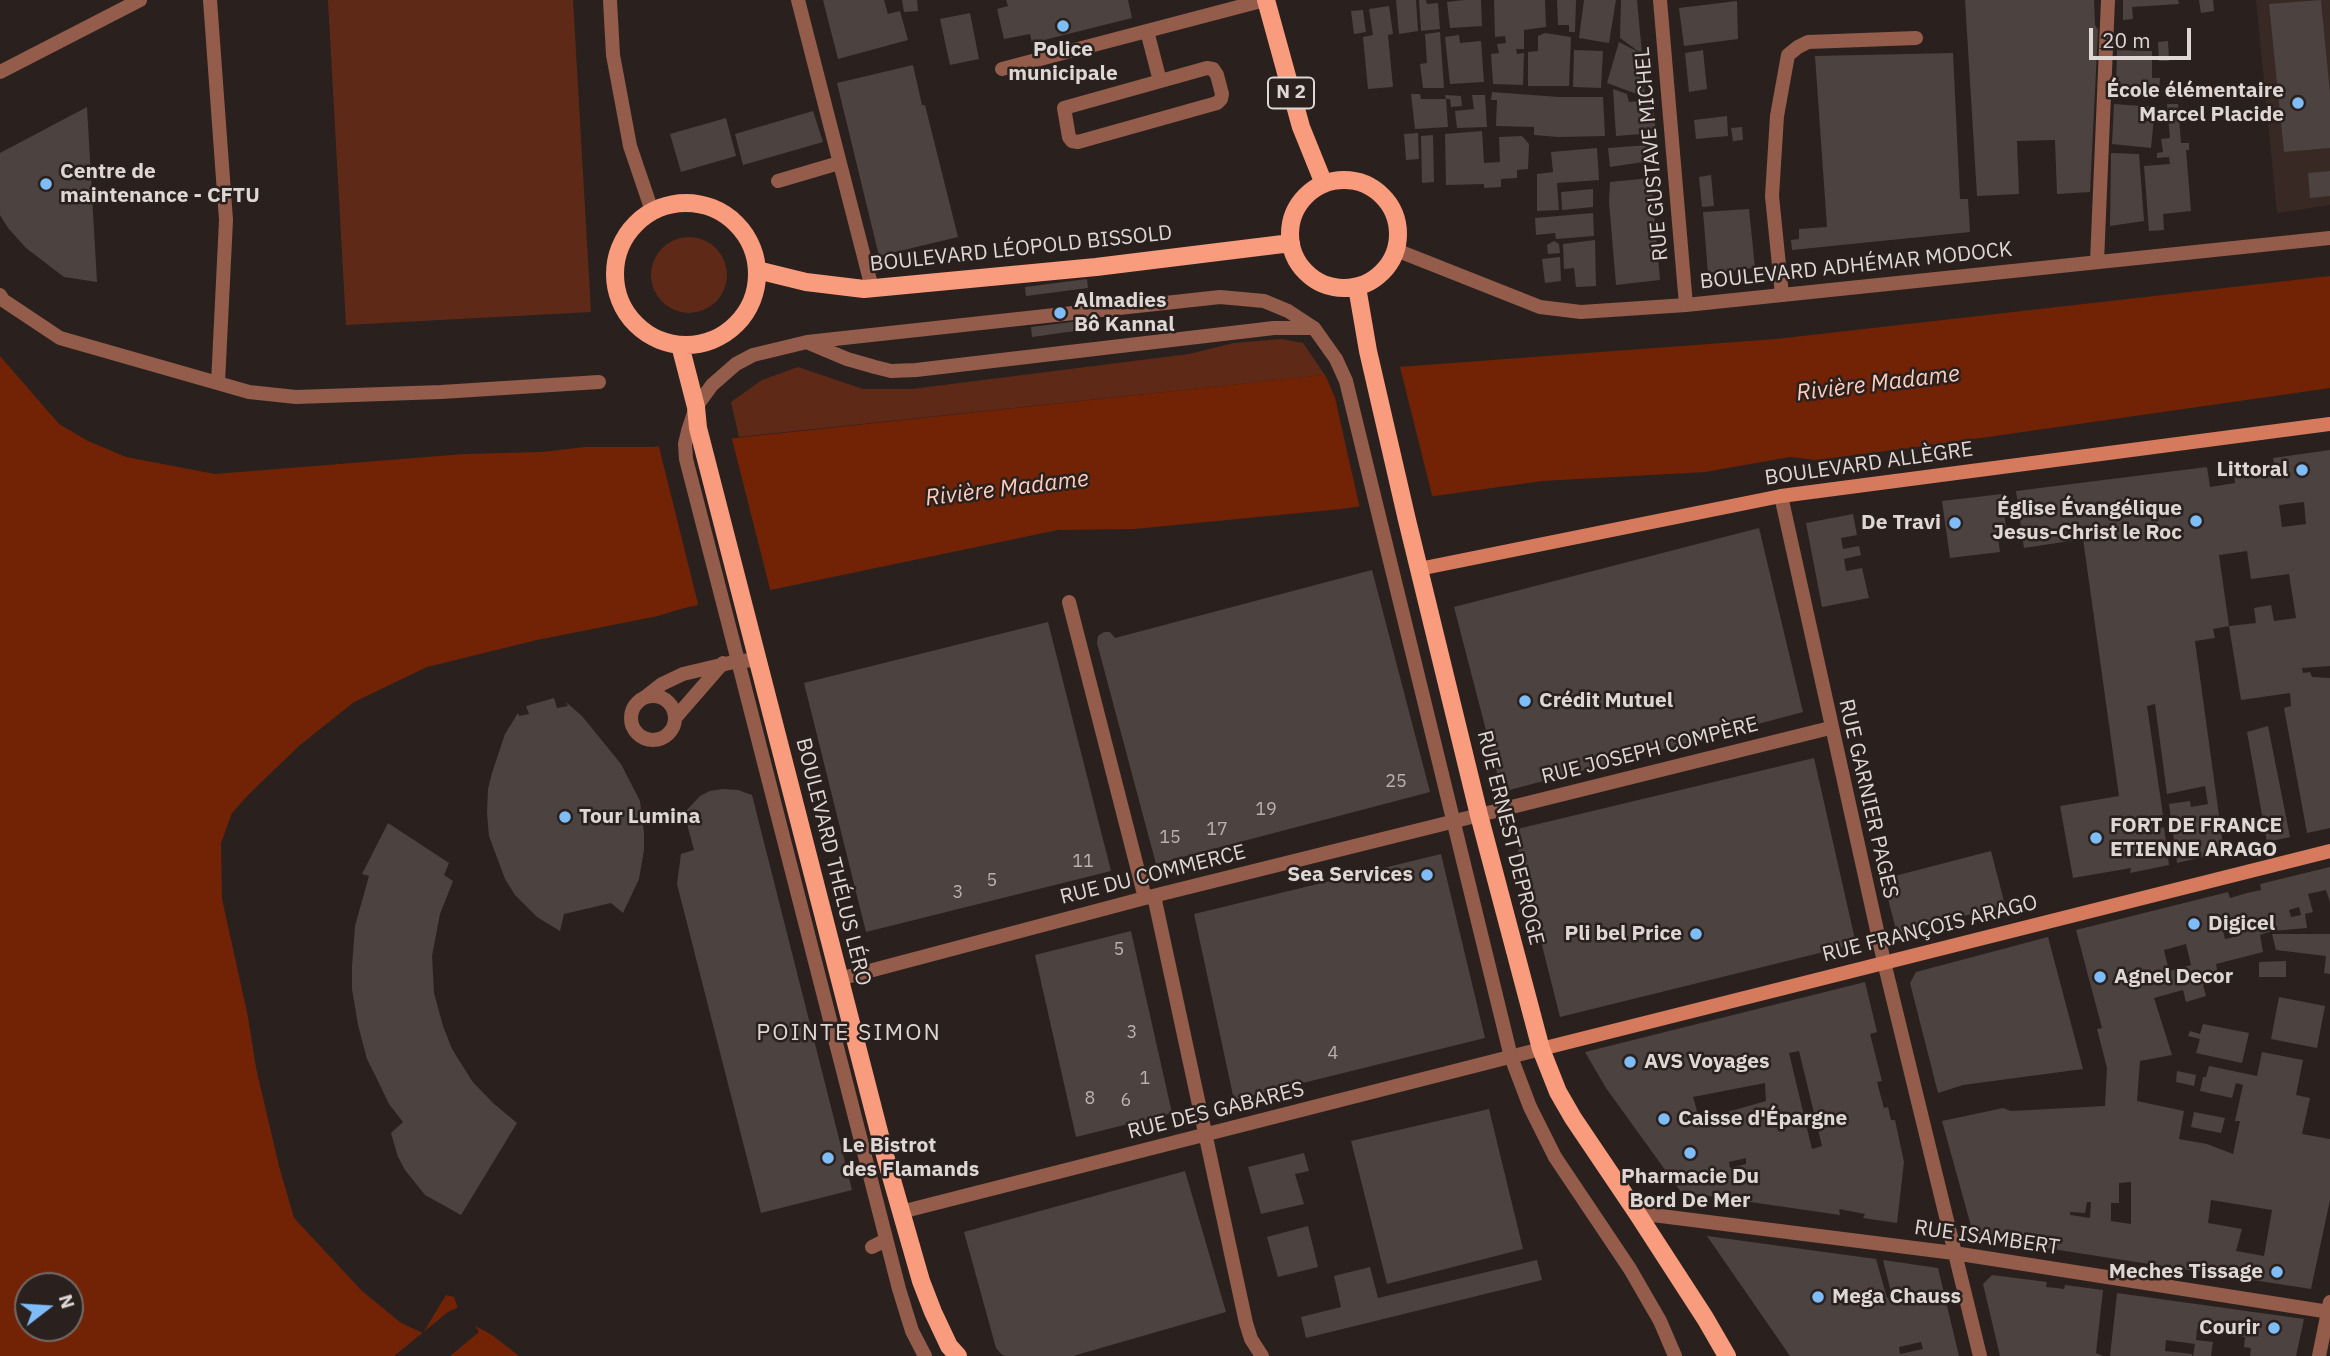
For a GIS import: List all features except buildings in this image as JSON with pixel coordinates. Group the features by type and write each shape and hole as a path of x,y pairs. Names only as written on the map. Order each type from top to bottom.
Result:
{"main road":[{"name":"N 2","path":"1265,0 1301,127 1324,184"},
{"path":"1340,180 1358,182 1374,188 1386,200 1395,215 1398,233 1396,250 1391,263 1370,282 1339,289 1322,284 1307,274 1296,260 1290,228 1294,214 1311,191 1324,184 1340,180"},
{"path":"674,203 697,203 718,210 738,225 751,246 757,270 754,295 743,316 725,333 703,344 680,345 658,340 639,328 624,310 616,289 615,265 621,243 634,225 652,211 674,203"},
{"name":"BOULEVARD LÉOPOLD BISSOLD","path":"757,270 806,282 872,288 1096,267 1291,243"},
{"name":"RUE ERNEST DEPROGE","path":"1357,287 1368,351 1407,520 1479,815 1541,1049 1558,1093 1573,1118 1705,1318 1727,1356"},
{"name":"BOULEVARD THÉLUS LÉRO","path":"680,345 696,407 693,430 745,604 839,979 901,1212 933,1312 949,1346 958,1356"},
{"name":"BOULEVARD ALLÈGRE","path":"1419,569 1781,496 2330,424"},
{"name":"RUE FRANÇOIS ARAGO","path":"1541,1049 2330,851"}],"street":[{"path":"0,72 140,0"},
{"path":"210,0 226,220 218,383"},
{"path":"610,0 614,55 630,146 652,211"},
{"path":"798,0 872,288"},
{"path":"1002,69 1265,0"},
{"name":"RUE GUSTAVE MICHEL","path":"1660,0 1686,305"},
{"path":"2097,262 2108,0"},
{"path":"1147,31 1160,81"},
{"path":"1782,295 1772,196 1777,116 1788,55 1808,42 1916,38"},
{"path":"1207,68 1213,69 1217,75 1222,99 1217,103 1078,142 1069,137 1064,107 1160,81 1207,68"},
{"path":"778,181 839,163"},
{"name":"BOULEVARD ADHÉMAR MODOCK","path":"1396,250 1540,307 1581,312 1686,305 2330,238"},
{"path":"0,295 3,300 60,338 249,392 296,397 441,392 599,382"},
{"path":"696,407 712,385 736,364 753,355 807,342 1220,297 1264,301 1288,311 1314,328 1336,359 1346,381 1511,1057 1530,1107 1555,1157 1630,1269 1660,1321 1675,1356"},
{"path":"807,342 847,359 891,371 951,367 1274,328 1314,328"},
{"path":"693,430 685,444 686,460 725,610 730,662 886,1240 912,1331 925,1356"},
{"name":"RUE GARNIER PAGES","path":"1781,496 1830,728 1884,962 1980,1356"},
{"path":"1069,602 1149,897 1251,1339 1262,1356"},
{"path":"644,698 651,696 665,699 676,717 667,736 654,741 640,736 632,723 631,716 638,702 662,684 683,674 730,662 759,660"},
{"path":"676,717 730,662"},
{"name":"RUE JOSEPH COMPÈRE","path":"1479,815 1830,728"},
{"name":"RUE DU COMMERCE","path":"839,979 1149,897 1479,815"},
{"name":"RUE DES GABARES","path":"901,1212 1541,1049"},
{"name":"RUE ISAMBERT","path":"1637,1213 1954,1253 2329,1309"},
{"path":"872,1247 886,1240"},
{"path":"2319,1356 2329,1309"}],"shaded area":[{"path":"328,0 573,0 591,312 346,325"},
{"name":"École élémentaire Marcel Placide","path":"2256,0 2330,0 2330,205 2277,213"},
{"path":"689,237 704,240 716,248 724,260 727,275 724,290 716,302 704,310 689,313 674,310 662,302 654,290 651,275 654,260 662,248 674,240"},
{"path":"1281,339 1303,343 1325,375 739,437 731,402 762,380 798,367 863,389 912,389 1189,354 1234,343"}],"water":[{"name":"Rivière Madame","path":"2330,276 2330,388 1816,460 1790,457 1705,472 1542,481 1341,509 1134,529 1058,530 684,608 427,667 354,702 300,745 232,813 221,843 222,899 248,1017 256,1068 294,1218 362,1291 401,1323 423,1333 446,1295 454,1297 461,1318 492,1335 519,1356 0,1356 0,356 59,424 88,441 126,457 215,474 464,454 542,452 585,447 652,447 1398,367 1776,339"}],"pier":[{"path":"1399,363 1433,499 1360,509 1335,398 1324,372"},
{"path":"731,435 771,593 699,608 658,443"},
{"path":"461,1306 464,1316 472,1320 479,1332 450,1356 394,1356 448,1312"}],"place":[{"name":"Police municipale","path":"1063,26"},
{"name":"École élémentaire Marcel Placide","path":"2298,103"},
{"name":"Centre de maintenance - CFTU","path":"46,184"},
{"name":"Almadies Bô Kannal","path":"1060,313"},
{"name":"Littoral","path":"2302,470"},
{"name":"Église Évangélique Jesus-Christ le Roc","path":"2196,521"},
{"name":"De Travi","path":"1955,523"},
{"name":"Crédit Mutuel","path":"1525,701"},
{"name":"Tour Lumina","path":"565,817"},
{"name":"FORT DE FRANCE ETIENNE ARAGO","path":"2096,838"},
{"name":"Sea Services","path":"1427,875"},
{"name":"Digicel","path":"2194,924"},
{"name":"Pli bel Price","path":"1696,934"},
{"name":"Agnel Decor","path":"2100,977"},
{"name":"AVS Voyages","path":"1630,1062"},
{"name":"Caisse d'Épargne","path":"1664,1119"},
{"name":"Pharmacie Du Bord De Mer","path":"1690,1153"},
{"name":"Le Bistrot des Flamands","path":"828,1158"},
{"name":"Meches Tissage","path":"2277,1272"},
{"name":"Mega Chauss","path":"1818,1297"},
{"name":"Courir","path":"2274,1328"}],"district":[{"name":"POINTE SIMON","path":"849,1033"}]}
